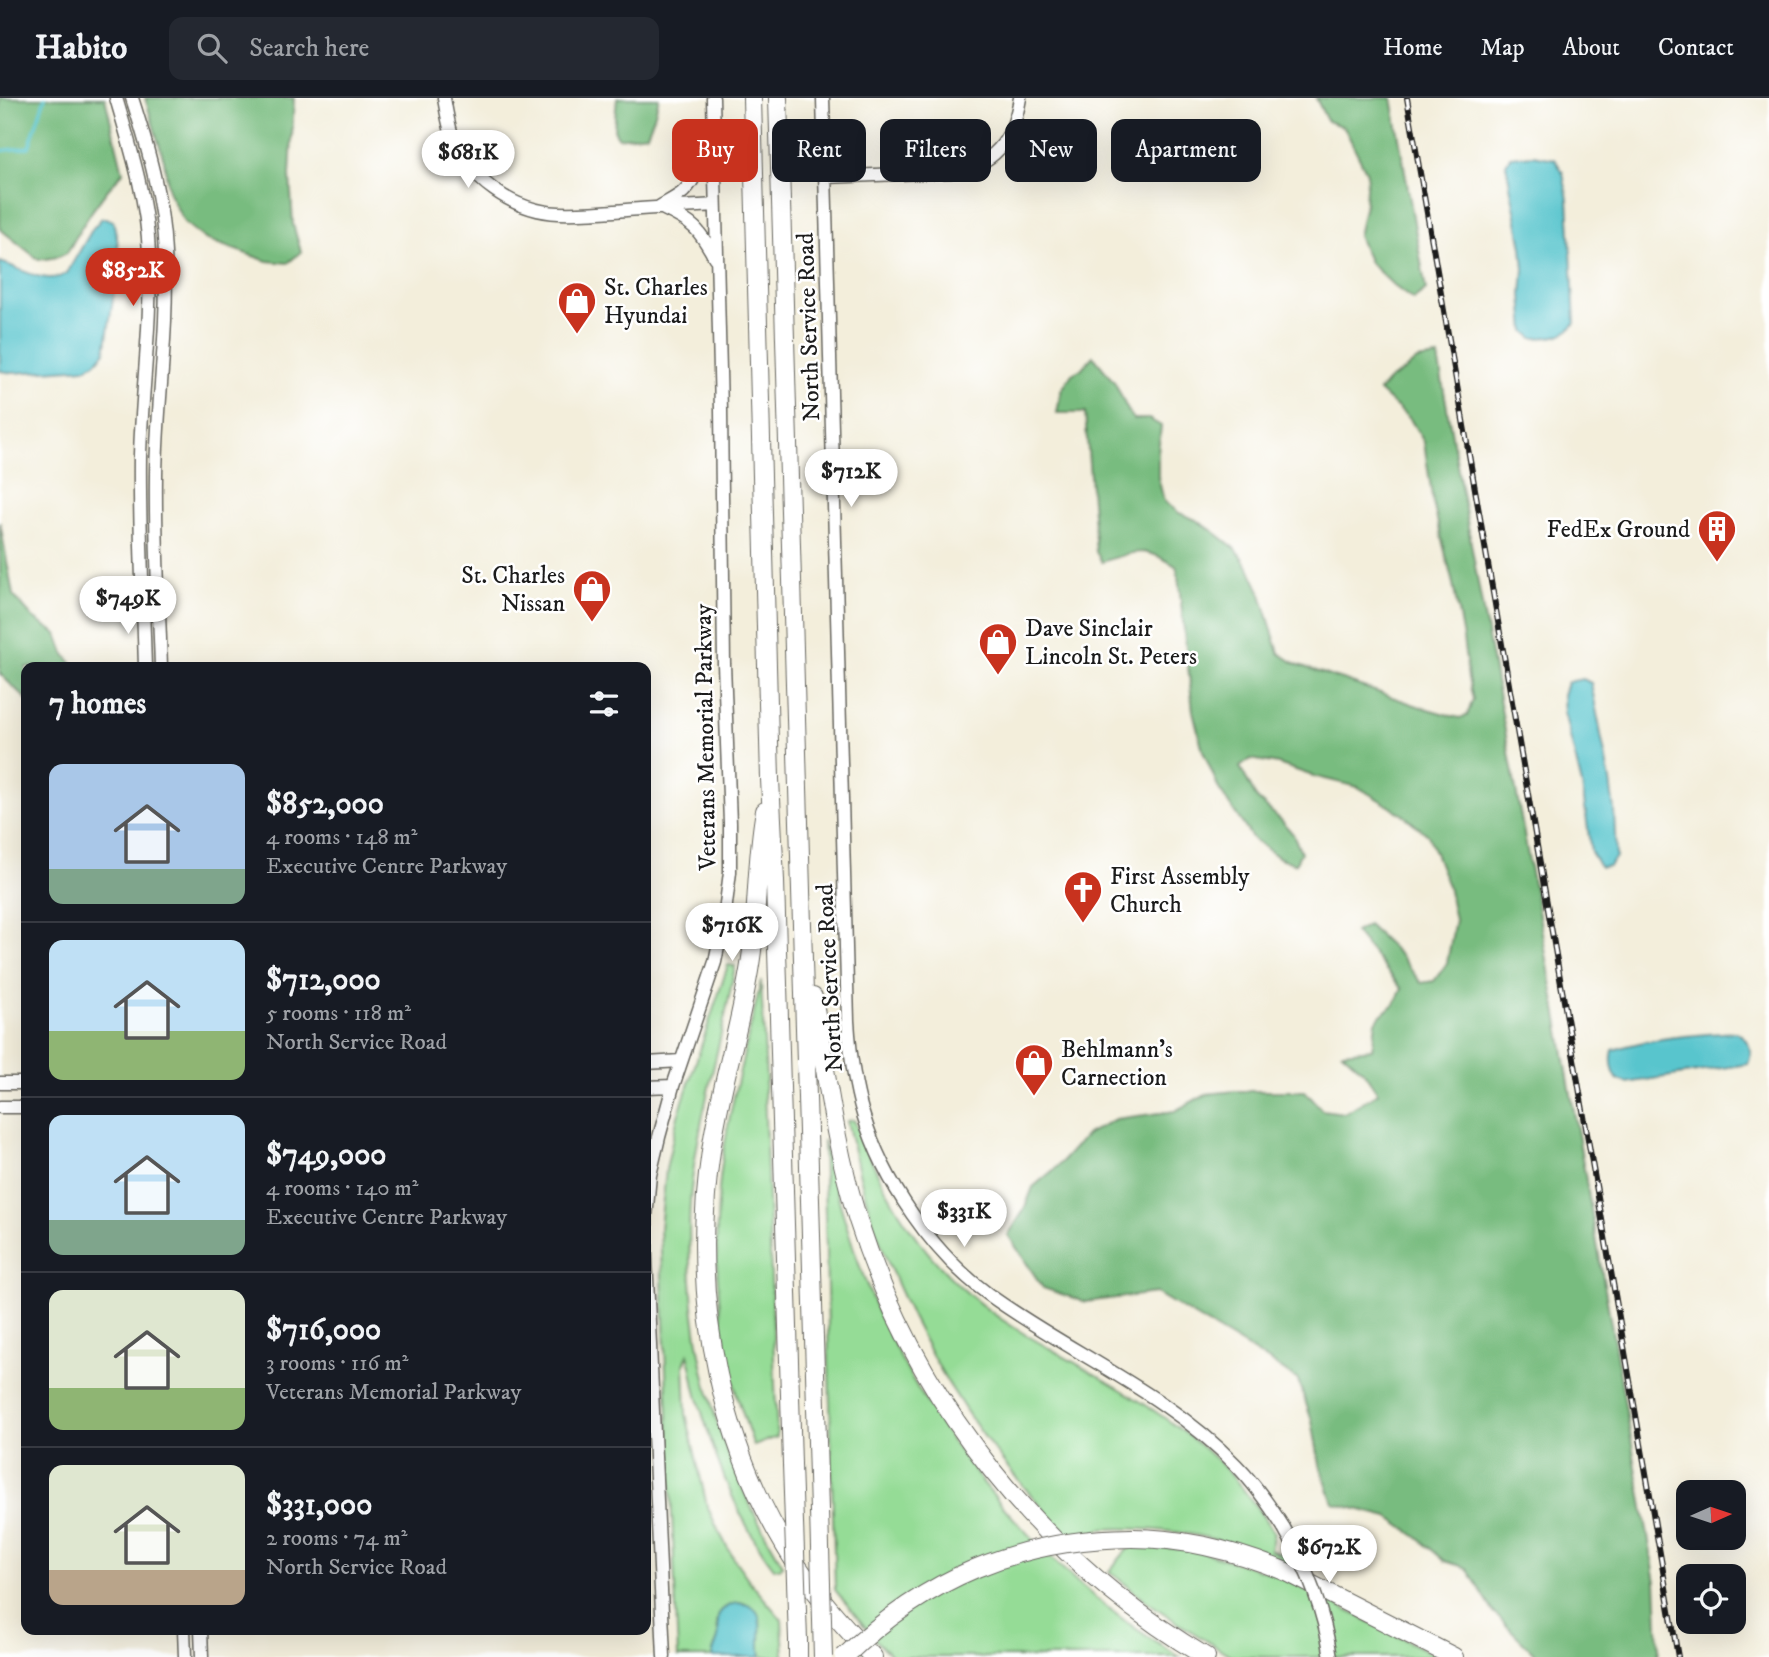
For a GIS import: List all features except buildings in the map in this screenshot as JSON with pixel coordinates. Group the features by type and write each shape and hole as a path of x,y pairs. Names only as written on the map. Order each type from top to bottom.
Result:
{"highway":[{"path":"752,98 770,779 798,1649"},
{"path":"778,98 823,1657"},
{"path":"770,779 759,840 752,957 717,1116 707,1175 703,1241 707,1312 715,1366 724,1400 762,1501 790,1554 808,1581 829,1609 873,1657"},
{"path":"802,942 846,1179 876,1269 920,1363 961,1429 1008,1491 1035,1521 1123,1601 1206,1657"},
{"path":"844,1657 875,1628 906,1605 941,1584 981,1566 1019,1553 1062,1543 1132,1538 1166,1540 1214,1548 1263,1562 1454,1657"}],"street":[{"path":"116,98 138,175 149,251 149,316 140,450 145,662"},
{"path":"132,98 152,165 165,253 164,345 156,477 161,662"},
{"path":"444,98 453,137 463,158 477,176 510,200 535,209 559,213 715,205"},
{"name":"Veterans Memorial Parkway","path":"713,98 713,119"},
{"name":"North Service Road","path":"823,98 824,119"},
{"path":"866,175 950,172 981,164 1002,146 1014,123 1020,98"},
{"path":"659,207 684,191 690,182"},
{"name":"Veterans Memorial Parkway","path":"651,1171 673,1086 715,962 730,872 714,182"},
{"name":"North Service Road","path":"825,182 847,1012 850,1055 863,1115 874,1144 913,1215 957,1267 986,1293 1030,1323 1188,1421 1238,1466 1269,1504 1302,1562 1321,1612 1331,1657"},
{"path":"659,207 693,225 702,235 716,261"},
{"path":"651,1063 681,1061"},
{"path":"0,1083 21,1083"},
{"path":"651,1087 673,1086"},
{"path":"0,1107 21,1108"},
{"name":"Veterans Memorial Parkway","path":"651,1367 664,1657"},
{"path":"184,1635 185,1657"},
{"path":"201,1635 202,1657"}],"green space":[{"path":"0,98 105,98 123,172 92,211 67,253 58,257 39,260 0,229"},
{"path":"145,98 294,98 290,176 293,224 301,252 288,263 267,261 205,239 184,222 169,193 164,160"},
{"path":"617,98 659,98 647,134 618,138 614,129"},
{"path":"1316,98 1392,98 1426,290 1413,300 1370,263 1358,236 1365,204 1367,173 1344,127 1327,121"},
{"path":"1093,356 1115,383 1134,419 1149,419 1161,426 1158,477 1164,501 1179,513 1213,531 1236,549 1260,591 1279,653 1296,664 1459,718 1467,716 1473,699 1453,584 1433,503 1424,442 1410,419 1379,391 1389,380 1417,360 1438,357 1656,1582 1658,1657 1538,1657 1494,1613 1467,1568 1445,1561 1388,1517 1333,1503 1320,1465 1312,1421 1298,1380 1156,1293 1085,1302 1043,1288 1008,1235 1024,1210 1033,1187 1058,1166 1087,1134 1115,1119 1175,1111 1206,1094 1236,1091 1305,1091 1322,1110 1344,1113 1378,1093 1363,1071 1342,1052 1372,1049 1376,1022 1395,1003 1402,989 1355,932 1368,925 1400,955 1421,983 1434,981 1447,963 1455,920 1448,886 1428,835 1402,814 1358,787 1251,759 1240,767 1257,799 1293,834 1301,852 1295,864 1280,858 1253,839 1219,789 1203,751 1193,711 1177,567 1156,555 1140,552 1102,562 1096,552 1085,413 1057,413 1061,391 1072,374"},
{"path":"0,522 13,595 33,618 57,634 64,653 71,662 21,662 21,694 0,674"},
{"path":"728,965 735,966 699,1133 691,1190 689,1235 694,1319 700,1356 719,1428 747,1498 783,1565 780,1569 774,1568 760,1549 727,1484 702,1414 688,1354 684,1365 686,1414 707,1506 734,1559 782,1620 784,1657 761,1657 760,1618 744,1603 730,1605 720,1613 717,1622 718,1640 712,1657 678,1657 660,1228 666,1169 677,1119"},
{"path":"761,981 777,1437 754,1446 727,1354 720,1311 717,1245 723,1154"},
{"path":"854,1120 901,1216 932,1258 996,1316 1134,1397 1203,1448 1234,1478 1274,1533 1270,1550 1294,1559 1293,1565 1219,1540 1152,1530 1100,1529 1082,1548 1049,1515 1018,1480 963,1406 916,1325 896,1283 869,1210 847,1121"},
{"path":"823,1140 847,1228 878,1313 922,1396 951,1439 983,1482 1055,1562 1137,1629 1180,1657 893,1657 878,1643 835,1590"},
{"path":"1131,1545 1195,1550 1277,1575 1439,1657 1233,1657 1181,1625 1109,1571"}],"water":[{"path":"1533,155 1555,159 1563,173 1568,199 1575,323 1562,334 1533,338 1525,331 1522,247 1506,164 1510,157"},
{"path":"102,218 113,221 119,259 105,352 86,368 13,373 0,371 0,262 34,275 59,277 67,273 93,228"},
{"path":"1583,679 1591,683 1610,781 1616,857 1609,866 1600,867 1591,852 1582,785 1564,713 1563,695 1567,682"},
{"path":"1736,1032 1749,1045 1748,1064 1627,1083 1618,1080 1613,1070 1613,1050 1658,1039"},
{"path":"736,1603 747,1605 758,1615 761,1657 712,1657 719,1635 719,1615 721,1611"}],"waterway":[{"path":"0,151 29,147 45,98"}],"railway":[{"path":"1407,98 1678,1657"}],"place":[{"name":"St. Charles Hyundai","path":"577,335"},
{"name":"FedEx Ground","path":"1717,563"},
{"name":"St. Charles Nissan","path":"592,623"},
{"name":"Dave Sinclair Lincoln St. Peters","path":"998,676"},
{"name":"First Assembly Church","path":"1083,924"},
{"name":"Behlmann's Carnection","path":"1034,1097"}]}
